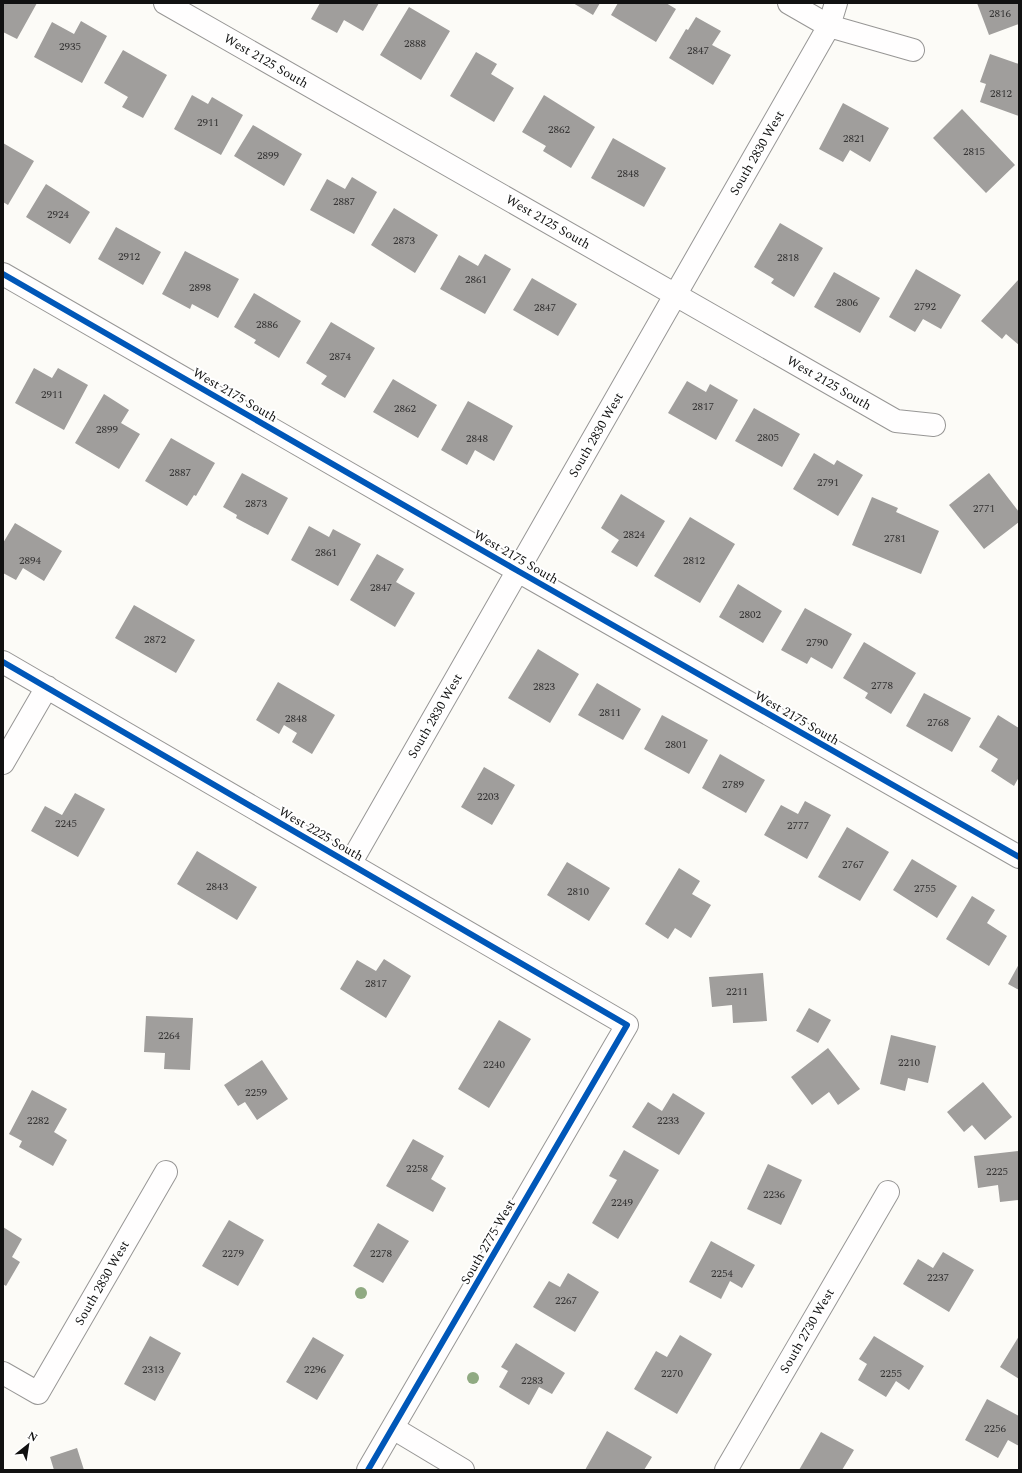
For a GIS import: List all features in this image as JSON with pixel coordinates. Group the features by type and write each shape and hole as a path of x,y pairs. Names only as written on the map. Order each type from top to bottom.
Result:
{"street":[{"name":"West 2125 South","path":"165,3 896,421 934,425"},
{"path":"790,3 829,26 912,50"},
{"name":"South 2830 West","path":"350,864 829,26 836,3"},
{"name":"West 2175 South","path":"3,274 518,571 1019,857"},
{"name":"West 2225 South","path":"3,662 627,1025"},
{"path":"3,763 47,687"},
{"name":"South 2775 West","path":"368,1470 627,1025"},
{"name":"South 2830 West","path":"3,1373 38,1393 166,1172"},
{"name":"South 2730 West","path":"726,1470 888,1192"},
{"path":"393,1428 463,1470"}],"building":[{"path":"3,3 37,3 17,39 3,32"},
{"path":"320,3 379,3 363,31 344,20 337,33 311,19"},
{"path":"573,3 600,3 593,15"},
{"path":"618,3 666,3 676,9 656,42 611,15"},
{"path":"977,3 1019,3 1019,24 989,35"},
{"path":"409,7 450,31 421,80 380,55"},
{"path":"696,17 721,31 712,45 731,55 713,85 669,58 686,29 688,30"},
{"path":"81,21 107,36 82,83 34,57 52,22 74,34"},
{"path":"123,50 167,75 143,118 122,107 128,97 104,83"},
{"path":"476,52 497,64 491,74 514,88 494,122 450,96"},
{"path":"990,54 1019,64 1019,116 980,102 986,84 980,82"},
{"path":"192,95 208,104 212,97 243,115 221,155 174,129"},
{"path":"544,95 595,127 571,168 543,151 546,146 522,132"},
{"path":"843,103 889,128 870,162 850,150 843,162 819,149"},
{"path":"962,109 1015,165 986,193 933,138"},
{"path":"253,125 302,154 284,186 234,156"},
{"path":"613,138 666,168 644,207 591,178"},
{"path":"3,143 34,161 8,205 3,202"},
{"path":"352,177 377,192 354,234 310,210 327,179 345,189"},
{"path":"46,184 90,212 70,244 26,217"},
{"path":"394,208 438,235 415,273 371,245"},
{"path":"780,223 823,248 794,297 771,283 774,279 754,267"},
{"path":"116,227 161,252 143,285 98,259"},
{"path":"185,251 239,279 218,318 192,304 190,309 162,294"},
{"path":"485,254 511,269 485,314 440,289 459,255 478,266"},
{"path":"916,269 961,295 941,329 923,319 915,332 889,317"},
{"path":"834,272 880,298 860,333 814,307"},
{"path":"532,278 577,304 558,336 513,310"},
{"path":"1019,279 1019,345 1006,334 1002,339 981,321"},
{"path":"254,293 301,321 279,358 254,343 256,340 234,327"},
{"path":"331,322 375,348 345,398 321,384 327,376 306,363"},
{"path":"34,368 52,378 58,368 88,385 64,430 15,403"},
{"path":"393,379 437,405 418,438 373,412"},
{"path":"687,381 706,392 710,384 738,400 716,440 668,413"},
{"path":"104,394 129,410 121,423 140,434 119,469 75,443"},
{"path":"468,401 513,426 494,461 475,450 467,465 441,450"},
{"path":"754,408 800,434 782,467 735,441"},
{"path":"171,438 215,463 196,496 194,495 187,506 145,481"},
{"path":"814,453 834,465 837,460 863,475 838,516 793,489"},
{"path":"242,473 288,498 268,535 236,518 237,515 223,507"},
{"path":"989,473 1019,512 1019,522 984,549 949,505"},
{"path":"621,494 665,521 637,567 611,552 619,540 601,528"},
{"path":"872,497 898,508 896,512 939,531 921,574 852,545"},
{"path":"690,517 735,544 700,603 654,576"},
{"path":"15,523 62,551 44,581 23,568 16,580 3,573 3,543"},
{"path":"309,526 329,537 333,529 361,544 338,586 291,560"},
{"path":"377,554 404,569 396,582 415,593 395,627 350,600"},
{"path":"738,584 782,611 763,643 719,617"},
{"path":"134,605 195,640 176,673 115,638"},
{"path":"805,608 852,634 832,669 811,657 807,664 781,650"},
{"path":"864,642 916,673 891,714 865,698 868,693 843,678"},
{"path":"538,649 579,674 550,723 508,698"},
{"path":"278,682 335,715 312,754 292,742 297,733 284,725 279,734 256,720"},
{"path":"597,683 641,709 623,740 578,715"},
{"path":"924,693 971,718 952,752 906,726"},
{"path":"662,715 708,740 689,774 644,749"},
{"path":"998,715 1019,728 1019,777 1014,786 991,771 998,759 979,747"},
{"path":"720,754 765,780 746,813 702,788"},
{"path":"484,767 515,785 492,825 461,807"},
{"path":"75,793 105,809 78,857 31,831 45,806 62,815"},
{"path":"805,801 831,815 807,859 764,835 781,805 798,814"},
{"path":"847,827 889,852 860,901 818,877"},
{"path":"197,851 257,887 237,920 177,884"},
{"path":"912,859 957,886 937,918 893,890"},
{"path":"567,862 610,888 589,921 547,895"},
{"path":"679,868 700,881 692,894 711,905 691,938 675,928 668,939 645,924"},
{"path":"972,896 995,910 987,923 1007,936 989,966 946,939"},
{"path":"384,959 411,976 386,1018 340,989 357,960 376,971"},
{"path":"1019,964 1019,990 1008,984"},
{"path":"763,973 767,1021 733,1023 732,1005 712,1007 709,977"},
{"path":"809,1008 831,1020 818,1043 796,1031"},
{"path":"146,1016 193,1018 190,1070 164,1069 165,1053 144,1052"},
{"path":"499,1020 531,1039 489,1108 458,1089"},
{"path":"891,1035 936,1046 928,1083 908,1078 905,1091 880,1084"},
{"path":"828,1048 860,1089 838,1105 829,1092 812,1105 791,1077"},
{"path":"262,1060 288,1099 257,1120 245,1102 238,1106 224,1085"},
{"path":"983,1082 1012,1117 985,1140 972,1125 964,1132 947,1112"},
{"path":"32,1090 67,1109 54,1132 67,1140 53,1166 19,1147 22,1141 9,1134"},
{"path":"673,1093 705,1113 679,1155 632,1127 648,1102 662,1111"},
{"path":"413,1139 444,1156 431,1179 446,1188 433,1212 386,1186"},
{"path":"624,1150 659,1170 618,1239 592,1223 617,1180 609,1176"},
{"path":"1019,1151 1019,1200 1000,1202 998,1185 978,1188 974,1156"},
{"path":"768,1164 802,1180 781,1225 747,1209"},
{"path":"229,1220 264,1240 238,1286 202,1266"},
{"path":"378,1223 409,1241 383,1283 353,1266"},
{"path":"3,1227 22,1239 12,1257 20,1262 6,1286 3,1284"},
{"path":"711,1241 755,1265 742,1288 730,1281 721,1299 689,1282"},
{"path":"943,1252 974,1270 949,1312 903,1284 918,1259 933,1268"},
{"path":"568,1273 599,1292 575,1332 533,1307 549,1281 560,1287"},
{"path":"680,1335 712,1354 677,1414 634,1389 656,1351 667,1357"},
{"path":"150,1336 181,1353 155,1401 124,1384"},
{"path":"874,1336 924,1366 909,1390 896,1381 886,1397 858,1380 867,1364 859,1359"},
{"path":"1019,1336 1019,1379 1000,1367"},
{"path":"313,1337 344,1355 317,1400 286,1382"},
{"path":"516,1343 565,1373 552,1394 539,1387 529,1405 499,1387 508,1371 501,1367"},
{"path":"987,1399 1019,1416 1019,1446 1008,1440 998,1458 965,1440"},
{"path":"607,1431 652,1457 644,1470 585,1470"},
{"path":"821,1432 854,1450 842,1470 799,1470"},
{"path":"77,1448 84,1470 54,1470 50,1457"}],"cycle path":[{"path":"3,274 518,571 1019,857"},
{"path":"3,662 627,1025 368,1470"}]}
